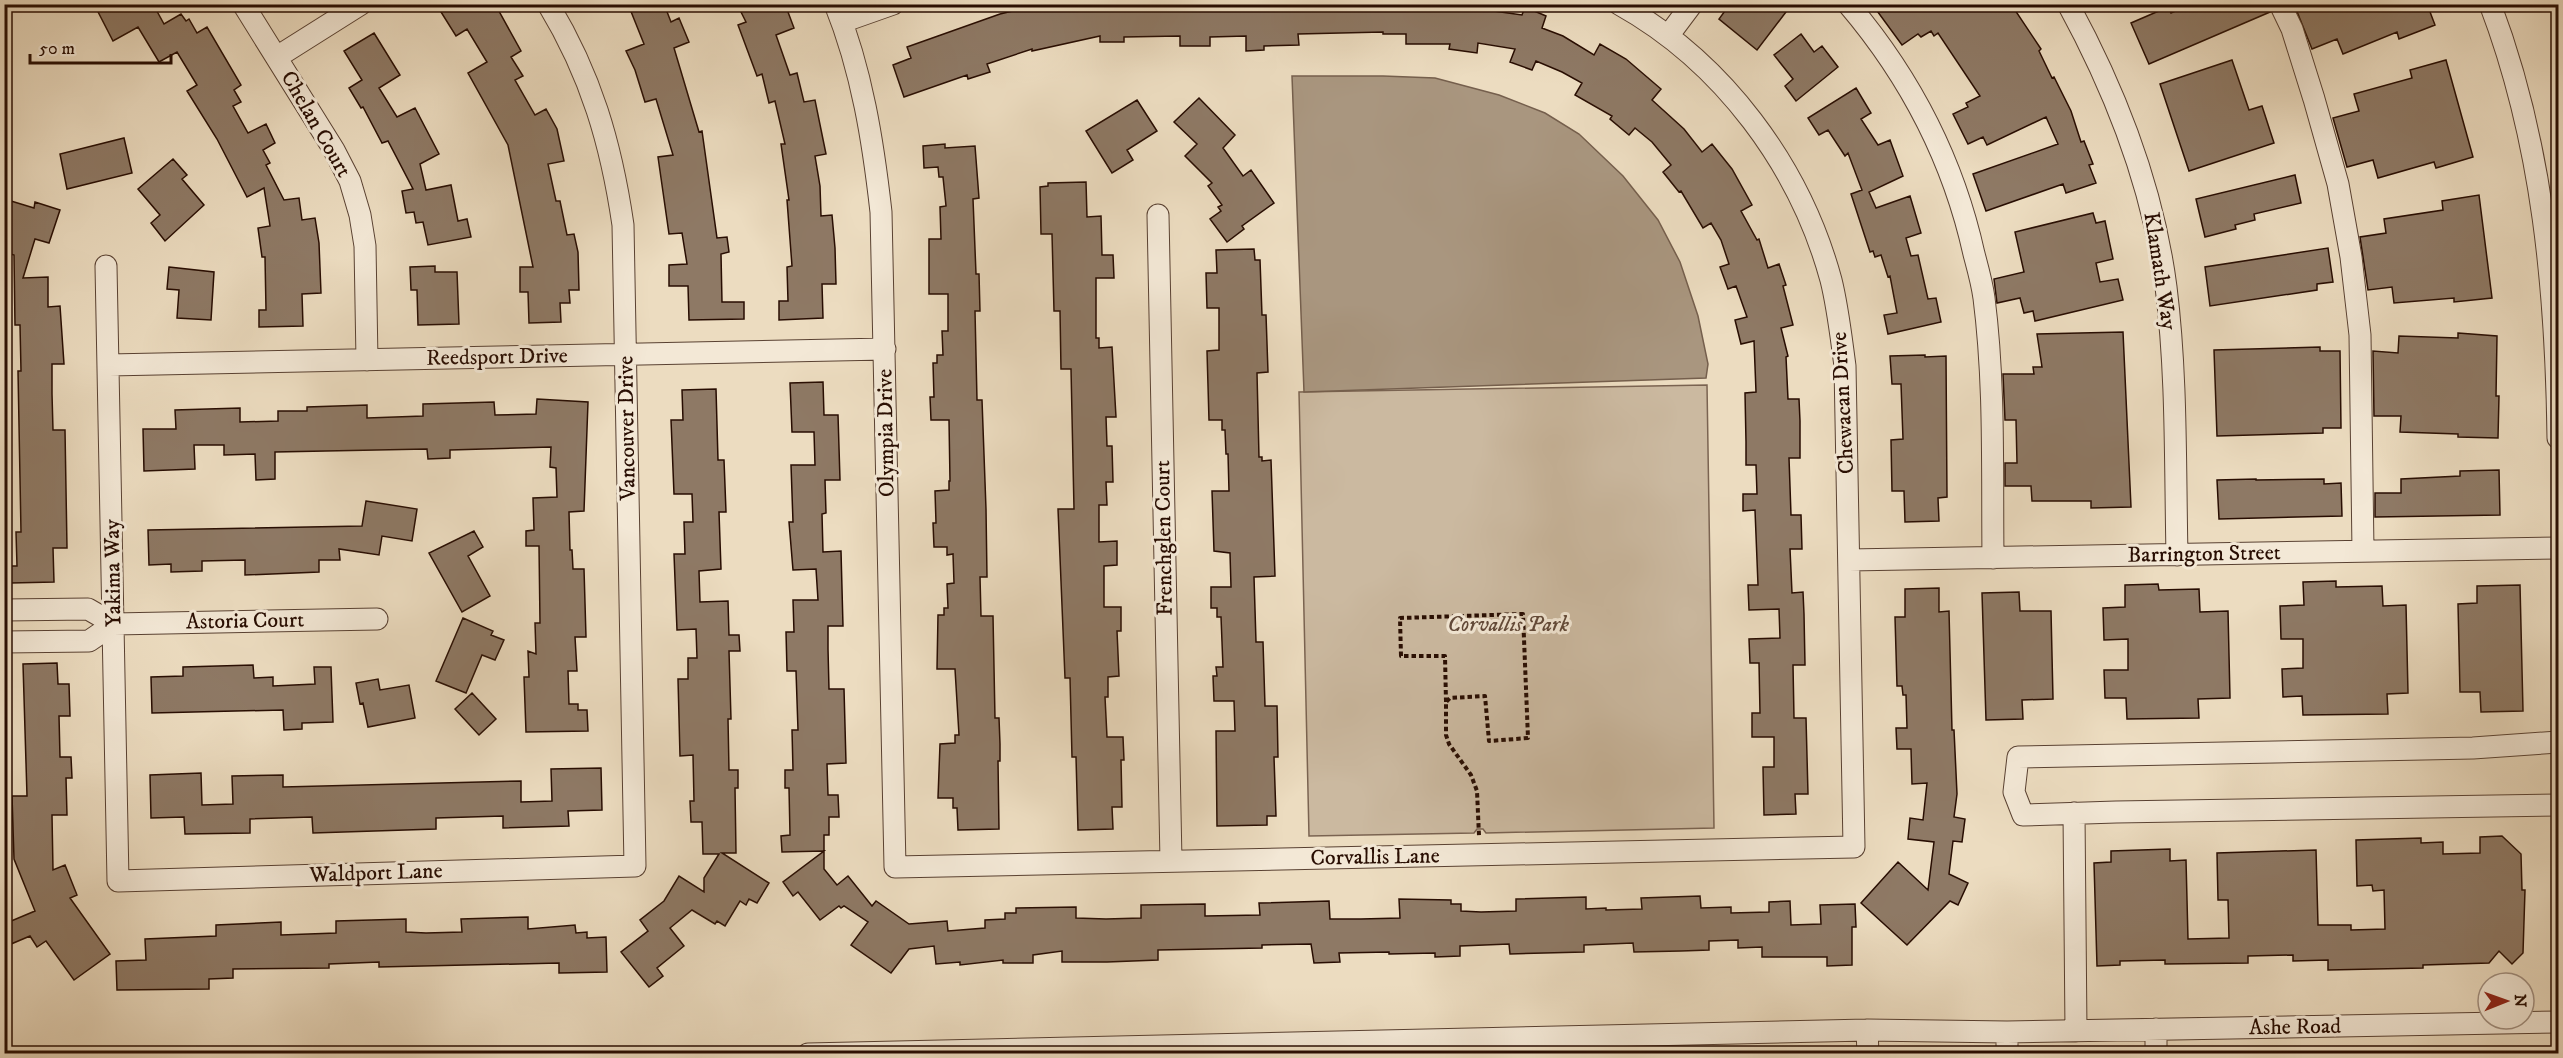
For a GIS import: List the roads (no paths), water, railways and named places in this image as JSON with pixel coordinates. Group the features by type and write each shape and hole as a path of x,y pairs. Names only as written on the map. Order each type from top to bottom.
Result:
{"street":[{"name":"Chelan Court","path":"243,4 334,150 350,181 360,215 364,246 367,360"},
{"path":"277,57 361,4"},
{"name":"Vancouver Drive","path":"548,4 565,32 587,78 604,126 616,175 622,225 635,866"},
{"path":"839,13 893,4"},
{"name":"Chewacan Drive","path":"1619,4 1668,36 1692,56 1726,89 1756,126 1797,192 1816,235 1831,280 1845,366 1854,848"},
{"path":"1668,36 1692,4"},
{"path":"1848,4 1874,34 1917,99 1944,157 1969,230 1984,296 1991,372 1993,558"},
{"name":"Klamath Way","path":"2068,4 2114,98 2134,152 2153,218 2166,284 2173,352 2177,555"},
{"path":"2280,4 2292,29 2338,184 2351,257 2360,335 2364,551"},
{"path":"2490,4 2516,89 2542,205 2557,347 2559,438"},
{"name":"Olympia Drive","path":"839,13 864,97 874,147 881,212 895,867"},
{"name":"Frenchglen Court","path":"1158,215 1171,861"},
{"name":"Yakima Way","path":"106,266 118,881"},
{"name":"Reedsport Drive","path":"109,365 885,349"},
{"name":"Barrington Street","path":"1849,560 2559,548"},
{"path":"4,610 88,609 114,624 89,641 4,642"},
{"name":"Astoria Court","path":"114,624 377,619"},
{"path":"2559,742 2473,748 2018,757 2014,792 2023,815 2559,805"},
{"path":"2074,813 2076,1031"},
{"name":"Corvallis Lane","path":"895,867 1854,848"},
{"name":"Waldport Lane","path":"118,881 635,866"},
{"name":"Ashe Road","path":"808,1053 1499,1046 1867,1030 2007,1032 2559,1022"},
{"path":"2156,1029 2156,1053"},
{"path":"1867,1030 1868,1053"},
{"path":"2007,1032 2007,1053"}],"park label":[{"name":"Corvallis Park","path":"1508,624"}]}
